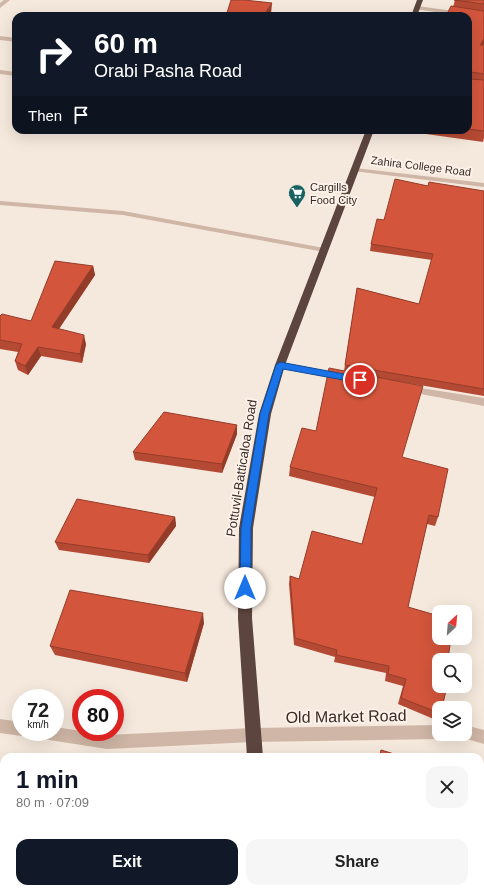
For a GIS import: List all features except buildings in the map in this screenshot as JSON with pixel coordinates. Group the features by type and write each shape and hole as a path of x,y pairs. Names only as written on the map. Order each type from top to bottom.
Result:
{"highway":[{"path":"416,12 420,0"},
{"name":"Pottuvil-Batticaloa Road","path":"255,753 245,618 246,528 265,414 280,365 368,134"}],"street":[{"path":"0,6 7,0"},
{"path":"417,8 447,12"},
{"path":"472,15 484,17"},
{"path":"0,38 12,40"},
{"path":"0,72 12,74"},
{"name":"Zahira College Road","path":"354,170 484,185"},
{"path":"0,203 124,213 324,250"},
{"path":"280,365 352,379"},
{"path":"398,387 484,402"},
{"path":"0,726 12,728"},
{"name":"Old Market Road","path":"64,735 107,742 253,734 432,732"},
{"path":"472,734 484,737"}],"place":[{"name":"Cargills Food City","path":"297,208"}],"route":[{"path":"245,588 246,528 265,414 280,365 360,380"}]}
